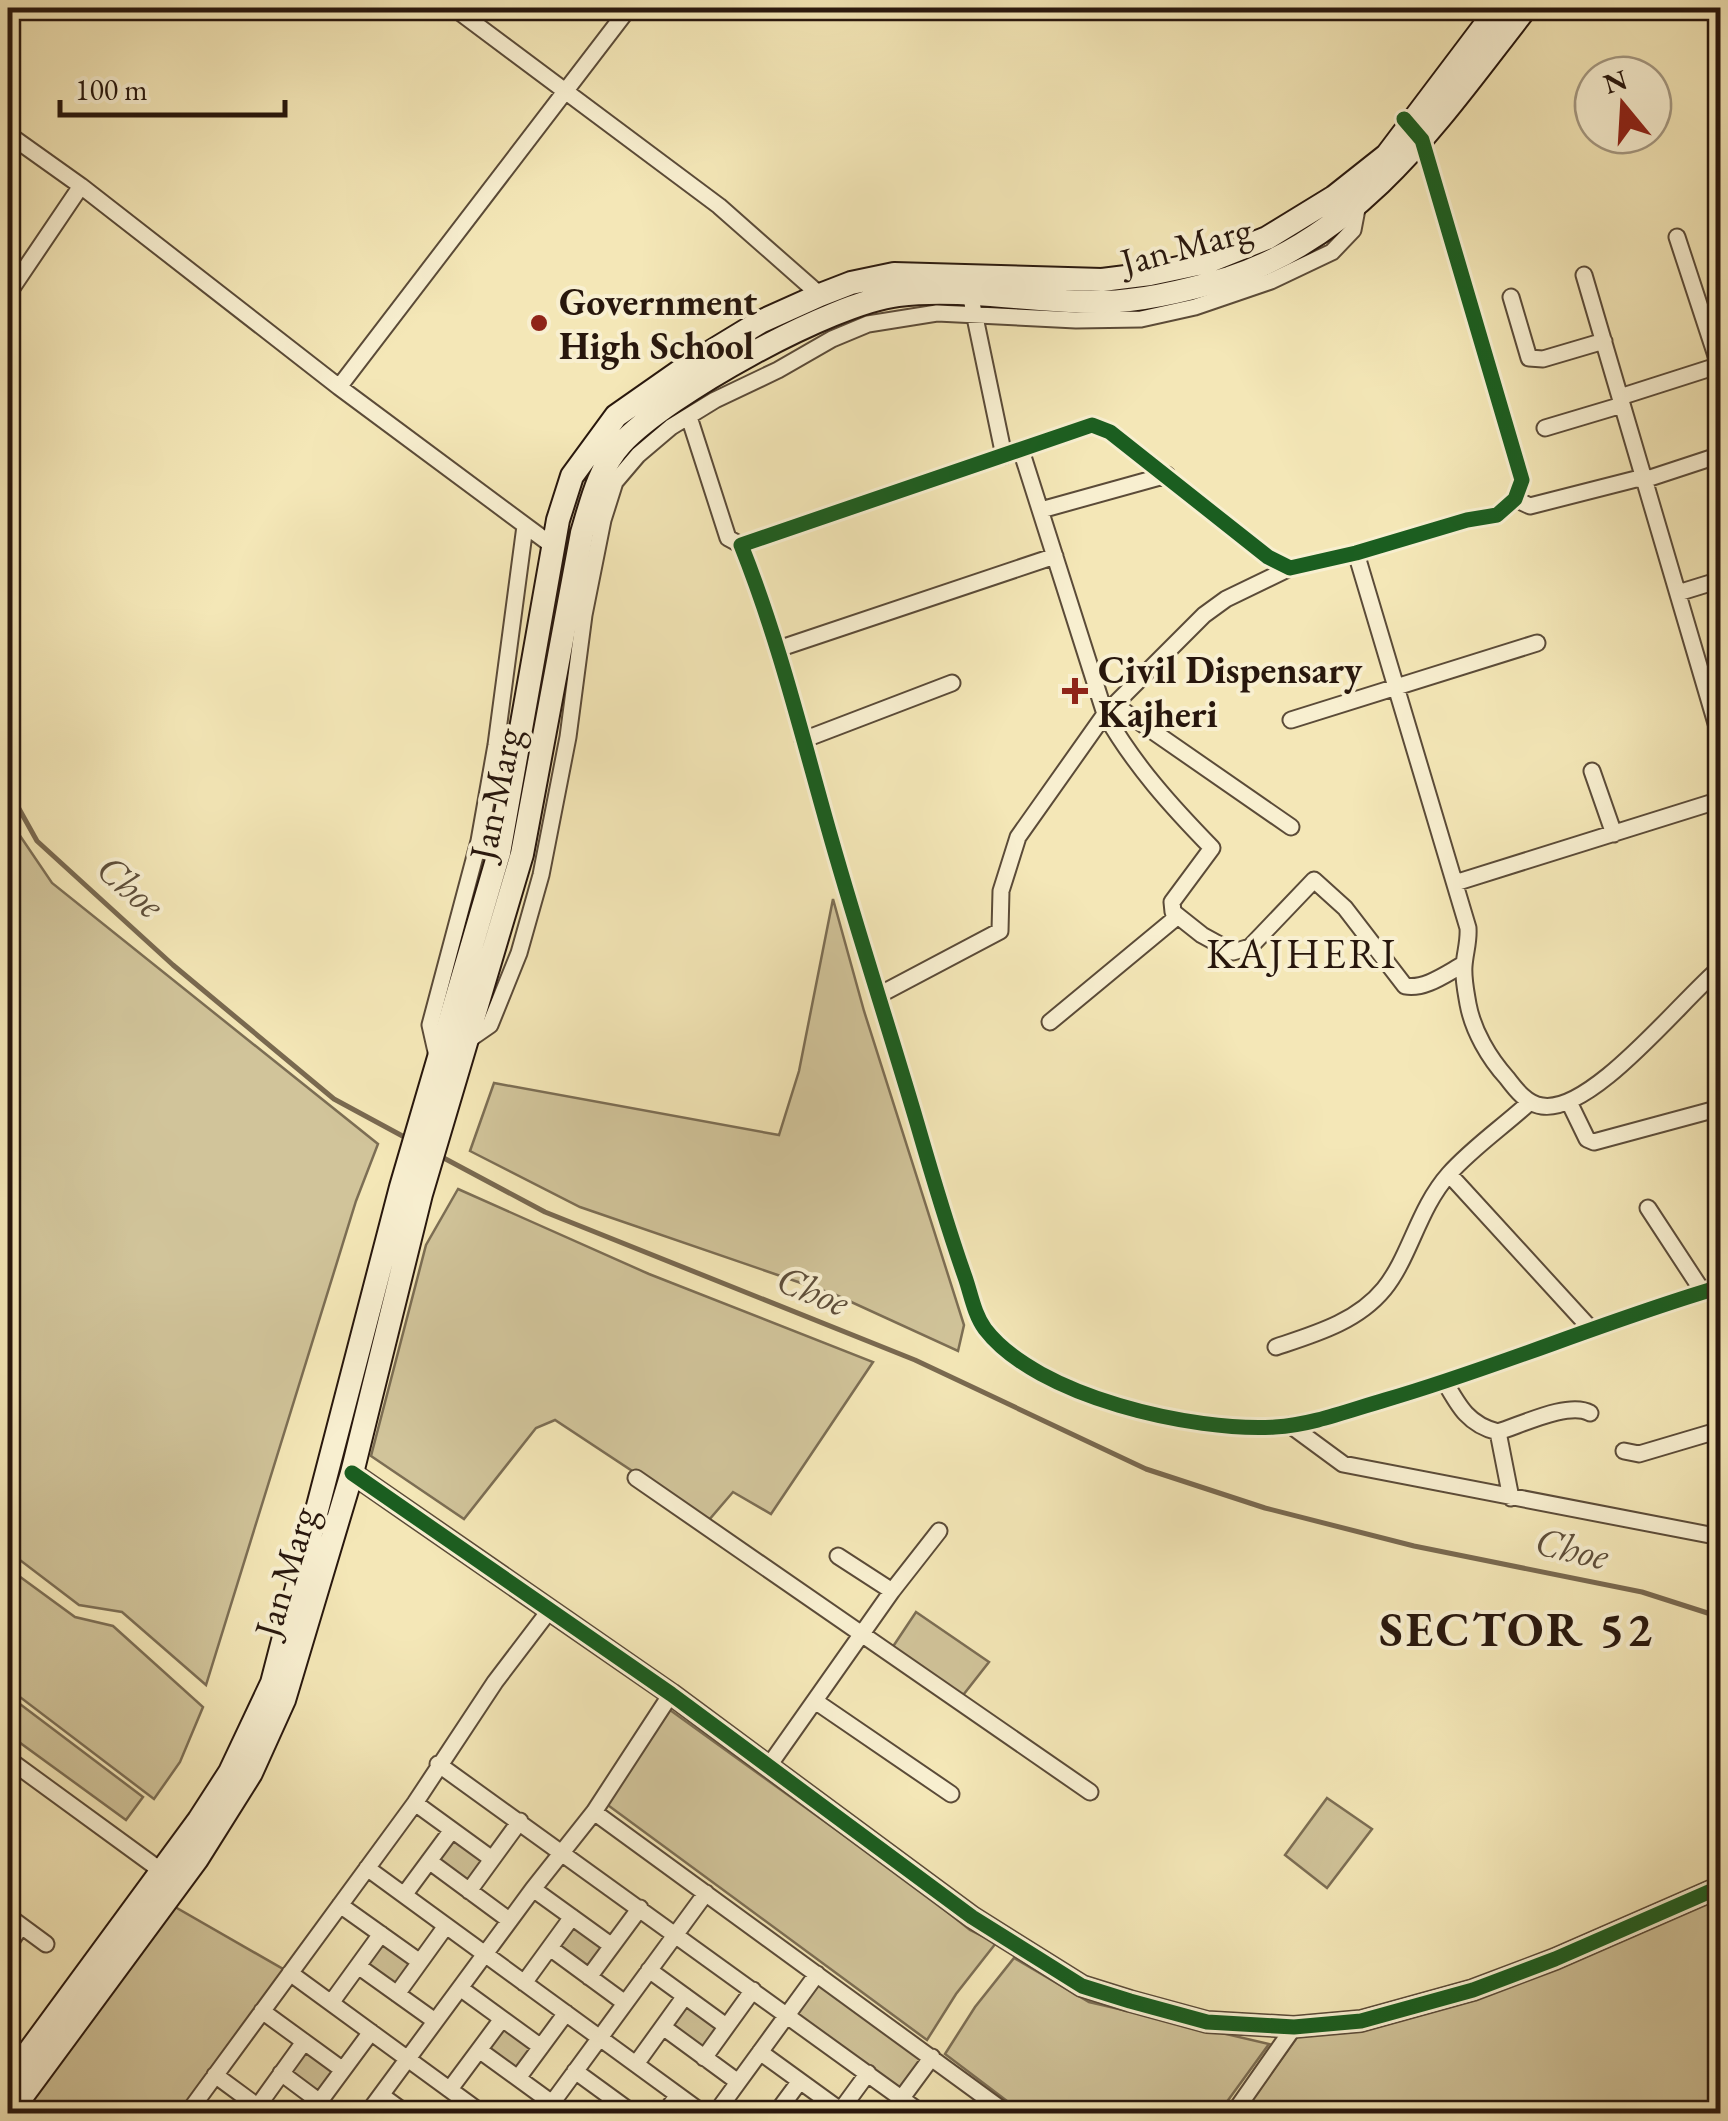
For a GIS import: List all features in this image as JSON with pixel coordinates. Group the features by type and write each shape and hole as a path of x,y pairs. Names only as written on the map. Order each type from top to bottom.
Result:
{"main road":[{"name":"Jan Marg","path":"170,1877 178,1846 212,1817 272,1684 437,1100 464,1043 522,854 582,533 594,490 618,446 649,418 702,381 842,311 896,295 972,303 1104,302 1172,292 1230,277 1289,252 1387,180 1412,128 1498,8"},
{"name":"Jan Marg","path":"437,1100 438,1061 500,853 558,520 572,476 616,416 760,322 851,283 894,274 1102,280 1207,262 1268,238 1334,197 1388,155 1526,8"},
{"name":"Jan Marg","path":"9,2114 170,1877 258,1758 284,1700 352,1473 411,1191"},
{"path":"8,2080 170,1877"}],"street":[{"path":"454,8 719,206 820,296"},
{"path":"338,387 629,8"},
{"path":"879,995 1000,931 1001,891 1018,836 1110,709 1204,615 1226,599 1290,568 1497,515 1515,499 1522,480 1412,128"},
{"path":"8,134 553,546"},
{"path":"8,294 81,186"},
{"path":"1545,428 1720,366 1677,236"},
{"path":"1584,274 1720,736"},
{"path":"1511,297 1529,358 1543,360 1604,341"},
{"path":"464,1043 490,1025 502,1001 541,875 603,520 615,482 638,455 688,417 832,339 897,316 972,303 1004,456"},
{"path":"688,417 728,538 741,546 778,649 943,1213 978,1318 1016,1357 1072,1388 1111,1403 1208,1424 1290,1425 1494,1367 1590,1328 1720,1288"},
{"path":"741,546 1092,426 1102,426 1268,556 1290,568"},
{"path":"1022,450 1055,556 1126,750 1212,848 1172,902 1178,916 1233,952 1242,950 1250,947 1314,880 1346,908 1405,986 1424,984 1464,964"},
{"path":"1515,499 1530,506 1644,480 1720,455"},
{"path":"1041,510 1167,474"},
{"path":"438,1061 430,1025 479,841 525,526"},
{"path":"1356,553 1468,928 1470,942 1464,964 1469,1010 1499,1068 1530,1102 1544,1107 1569,1102 1613,1072 1720,968"},
{"path":"778,649 1055,556"},
{"path":"1678,593 1720,580"},
{"path":"1291,720 1537,643"},
{"path":"804,740 952,682"},
{"path":"1110,709 1291,826"},
{"path":"1592,772 1614,834"},
{"path":"1455,883 1720,800"},
{"path":"1050,1022 1178,916"},
{"path":"1276,1347 1327,1330 1357,1314 1385,1288 1418,1222 1449,1174 1530,1102"},
{"path":"1569,1102 1587,1139 1594,1142 1720,1108"},
{"path":"1449,1174 1590,1328"},
{"path":"1648,1208 1703,1292"},
{"path":"1445,1382 1463,1414 1498,1432 1569,1409 1590,1413"},
{"path":"1290,1425 1343,1464 1720,1537"},
{"path":"1624,1452 1639,1454 1720,1430"},
{"path":"1498,1432 1512,1498"},
{"path":"352,1473 671,1694 972,1917 1082,1986 1207,2022 1294,2027 1361,2021 1472,1990 1555,1960 1720,1887"},
{"path":"636,1478 1090,1792"},
{"path":"768,1767 892,1590 939,1531"},
{"path":"838,1556 892,1590"},
{"path":"187,2113 415,1802 549,1610"},
{"path":"368,2114 594,1812 671,1694"},
{"path":"815,1701 950,1794"},
{"path":"8,1759 170,1877"},
{"path":"438,1764 923,2114"},
{"path":"415,1802 492,1859"},
{"path":"594,1812 1008,2114"},
{"path":"469,1890 520,1820"},
{"path":"404,1895 452,1830"},
{"path":"429,1862 510,1920"},
{"path":"367,1868 704,2114"},
{"path":"533,1889 612,1946"},
{"path":"479,2050 518,2078 548,2108 706,1893"},
{"path":"340,1904 420,1962"},
{"path":"589,1977 640,1908"},
{"path":"8,1916 46,1944"},
{"path":"524,1982 572,1917"},
{"path":"8,1946 22,1926"},
{"path":"397,1994 446,1926"},
{"path":"331,2003 381,1934"},
{"path":"550,1948 625,2003"},
{"path":"358,1966 435,2021"},
{"path":"649,1970 726,2026"},
{"path":"290,1973 483,2114"},
{"path":"714,2114 818,1974"},
{"path":"460,1988 541,2047"},
{"path":"704,2058 753,1990"},
{"path":"636,2064 685,1996"},
{"path":"262,2011 343,2070"},
{"path":"518,2078 566,2013"},
{"path":"450,2089 502,2019"},
{"path":"662,2027 738,2082"},
{"path":"1233,2114 1294,2027"},
{"path":"320,2101 371,2032"},
{"path":"215,2074 263,2110 281,2074 304,2042"},
{"path":"760,2052 839,2112 868,2073"},
{"path":"890,2114 932,2057"},
{"path":"575,2071 614,2108 634,2114"},
{"path":"281,2074 336,2114"},
{"path":"777,2113 800,2081"},
{"path":"664,2114 678,2094"},
{"path":"381,2095 408,2114"}],"shaded area":[{"path":"8,818 52,883 378,1144 356,1201 206,1685 122,1612 79,1605 8,1551"},
{"path":"833,899 864,1011 964,1325 958,1351 836,1295 580,1207 470,1151 494,1083 779,1135 799,1071"},
{"path":"458,1189 649,1274 873,1362 771,1514 733,1492 708,1521 555,1420 536,1428 464,1519 371,1456 426,1245"},
{"path":"8,1568 75,1617 113,1626 203,1707 180,1762 154,1799 8,1688 8,1605 18,1592 8,1583"},
{"path":"916,1612 989,1662 960,1699 892,1648"},
{"path":"8,1695 143,1797 126,1820 8,1734"},
{"path":"670,1710 970,1930 996,1943 956,1994 927,2040 605,1803"},
{"path":"1327,1798 1372,1829 1327,1888 1285,1855"},
{"path":"454,1837 485,1860 467,1883 435,1860"},
{"path":"1720,1893 1720,2113 1242,2114 1303,2029 1390,2020"},
{"path":"156,1896 290,1973 191,2113 8,2113"},
{"path":"573,1924 604,1948 587,1970 556,1947"},
{"path":"383,1943 413,1964 396,1987 364,1965"},
{"path":"1014,1958 1089,2002 1269,2044 1218,2114 1023,2113 945,2054 975,2007"},
{"path":"817,1974 932,2057 901,2098 787,2015"},
{"path":"687,2003 719,2027 702,2050 669,2026"},
{"path":"503,2025 534,2049 516,2072 485,2049"},
{"path":"306,2052 337,2070 319,2094 288,2072"}],"waterway":[{"name":"Choe","path":"8,789 37,841 173,965 334,1099 408,1139"},
{"name":"Choe","path":"440,1156 545,1212 915,1360 1146,1469 1265,1508 1414,1546 1642,1592 1720,1617"}],"cycle path":[{"path":"1404,119 1422,140 1522,480 1515,499 1497,515 1290,568 1268,557 1110,432 1092,425 741,545 779,654 973,1304 985,1329 1009,1353 1078,1391 1161,1416 1241,1427 1289,1426 1427,1387 1720,1287"},
{"path":"352,1473 671,1694 972,1917 1082,1986 1130,2001 1207,2022 1294,2027 1361,2021 1473,1990 1720,1887"}],"place":[{"name":"Government High School","path":"539,323"},
{"name":"Civil Dispensary Kajheri","path":"1075,691"}],"district":[{"name":"KAJHERI","path":"1302,953"},
{"name":"SECTOR 52","path":"1517,1629"}]}
